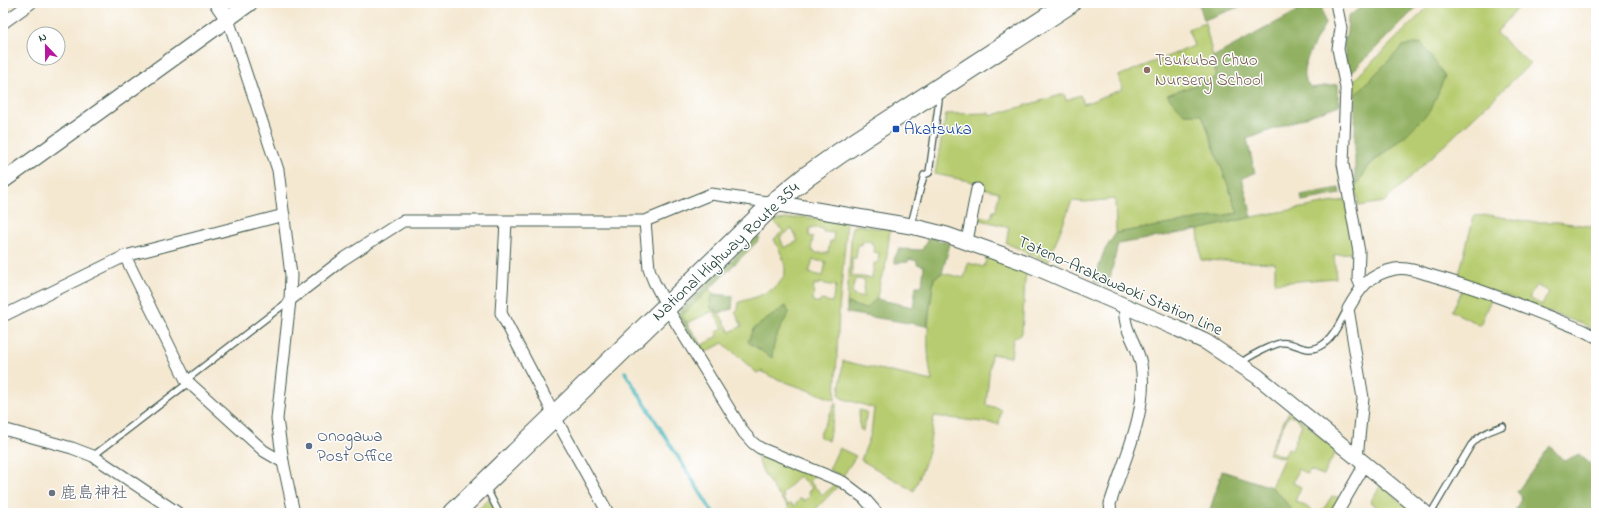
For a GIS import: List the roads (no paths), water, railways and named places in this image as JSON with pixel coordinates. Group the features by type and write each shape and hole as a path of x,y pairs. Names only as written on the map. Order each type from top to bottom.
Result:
{"highway":[{"name":"National Highway Route 354","path":"454,513 774,204 815,170 1070,3"}],"main road":[{"path":"217,3 228,19"},
{"path":"3,181 250,3"},
{"name":"Tateno-Arakawaoki Station Line","path":"774,204 910,226 967,241 1026,263 1206,342 1240,364 1283,396 1424,513"}],"street":[{"path":"3,23 31,3"},
{"path":"1336,3 1341,28 1338,49 1346,88 1343,164 1359,252 1358,279 1361,286"},
{"path":"228,19 278,170 291,274 290,300 277,419 283,462 294,513"},
{"path":"967,241 977,189"},
{"path":"290,300 342,260 403,221 645,221 712,194 774,204"},
{"path":"3,316 126,256 284,215"},
{"path":"645,221 649,269 668,307 744,433 752,443 774,454 843,482 864,498 877,513"},
{"path":"506,222 500,313 608,513"},
{"path":"126,256 187,382 264,451 283,462"},
{"path":"1337,513 1360,473 1363,398 1348,309 1361,286 1384,272 1396,269 1408,269 1467,285 1585,330 1596,337"},
{"path":"1111,513 1112,497 1135,428 1140,406 1142,380 1141,363 1128,334 1124,317 1126,306"},
{"path":"3,429 72,448 93,456 178,513"}],"lane":[{"path":"910,226 924,175 929,172 939,100 934,92"},
{"path":"93,456 290,300"},
{"path":"1240,364 1245,358 1282,343 1307,350 1316,349 1324,345 1348,309"},
{"path":"1431,513 1471,444 1485,433 1503,426"},
{"path":"484,483 499,513"}],"waterway":[{"path":"625,372 713,513"}],"place":[{"name":"Tsukuba Chuo Nursery School","path":"1147,70"},
{"name":"Akatsuka","path":"896,129"},
{"name":"Onogawa Post Office","path":"309,446"},
{"name":"鹿島神社","path":"52,493"}]}
